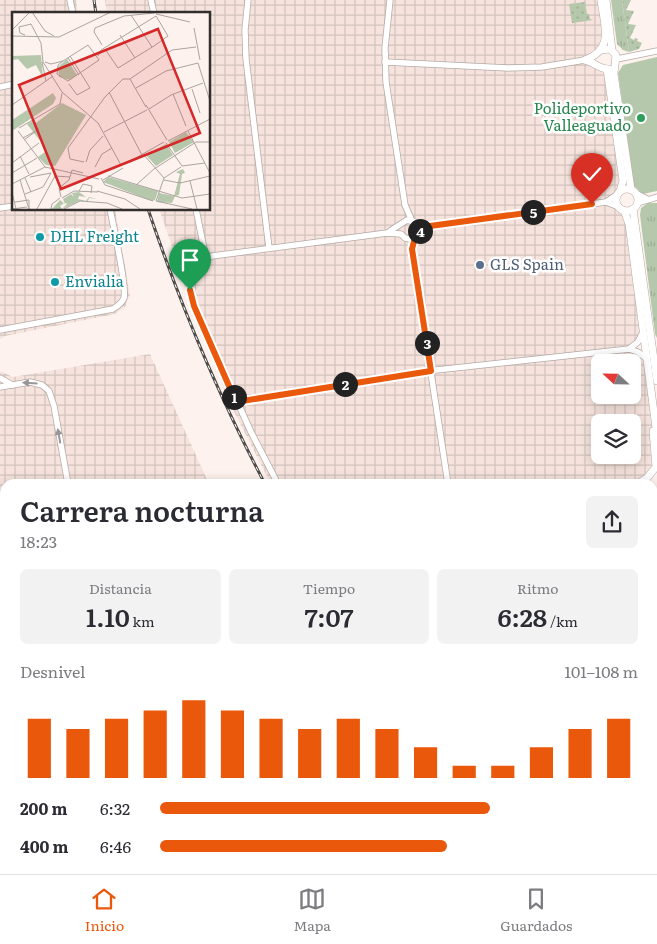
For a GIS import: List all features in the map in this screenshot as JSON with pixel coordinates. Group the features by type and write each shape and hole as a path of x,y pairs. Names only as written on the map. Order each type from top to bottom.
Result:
{"main road":[{"path":"598,66 596,58 604,46 606,34 601,0"},
{"path":"606,0 612,50 616,62 614,74 616,91 634,192 655,350 657,381"},
{"path":"585,60 607,48 612,50"},
{"path":"585,60 607,69"},
{"path":"607,69 616,62"},
{"path":"607,69 623,180 616,201 628,218 657,435"},
{"path":"619,192 628,189 634,192"},
{"path":"622,209 635,206"},
{"path":"645,479 656,467 652,420 654,411"}],"street":[{"path":"248,0 245,30 246,59 269,248"},
{"path":"390,0 385,48 386,82 405,205 402,235 412,249"},
{"path":"616,62 657,51"},
{"path":"385,62 474,68 508,68 542,67 585,60"},
{"path":"387,233 402,223 414,222 430,226 606,202 619,192"},
{"path":"634,192 647,199"},
{"path":"635,206 647,199 657,197"},
{"path":"606,202 622,209"},
{"path":"405,205 418,229 412,249 447,479"},
{"path":"0,330 113,309 120,304 124,299 124,285 110,210"},
{"path":"196,210 206,259"},
{"path":"275,479 236,402 191,298 190,290 194,277 206,259 212,256 387,233 410,238 430,226"},
{"path":"629,349 638,342 644,331"},
{"path":"236,402 431,371 629,349 638,352 648,361"},
{"path":"0,378 12,385"},
{"path":"0,387 33,382 48,389 54,406 67,479"}],"shaded area":[{"path":"0,0 76,0 78,12 12,12 12,210 115,210 130,295 125,307 115,314 5,336 0,339"},
{"path":"105,0 599,0 603,45 590,57 607,77 620,175 620,184 610,198 625,218 641,332 634,344 634,352 637,354 591,354 591,404 641,404 641,357 644,359 655,467 641,479 268,479 226,396 198,302 182,282 179,266 159,210 210,210 210,12 107,12"},
{"path":"150,354 207,479 0,479 0,371 13,377"}],"green space":[{"path":"611,0 622,0 629,52 623,50 617,44"},
{"path":"622,0 631,0 626,10 634,11 628,24 636,25 630,38 638,39 637,41 642,43 639,49 629,52"},
{"path":"585,2 587,14 593,20 572,23 569,4"},
{"name":"Polideportivo Valleaguado","path":"657,57 657,191 643,194 634,186 618,73 623,65"},
{"path":"648,203 657,203 657,338 640,215 641,208"}],"railway":[{"path":"94,0 96,12"},
{"path":"148,210 173,280 201,349 231,417 262,479"}],"place":[{"name":"Polideportivo Valleaguado","path":"641,118"},
{"name":"DHL Freight","path":"40,237"},
{"name":"GLS Spain","path":"480,265"},
{"name":"Envialia","path":"55,282"}],"route":[{"path":"190,290 194,306 236,402 431,371 412,249 416,234 430,226 592,204"}]}
